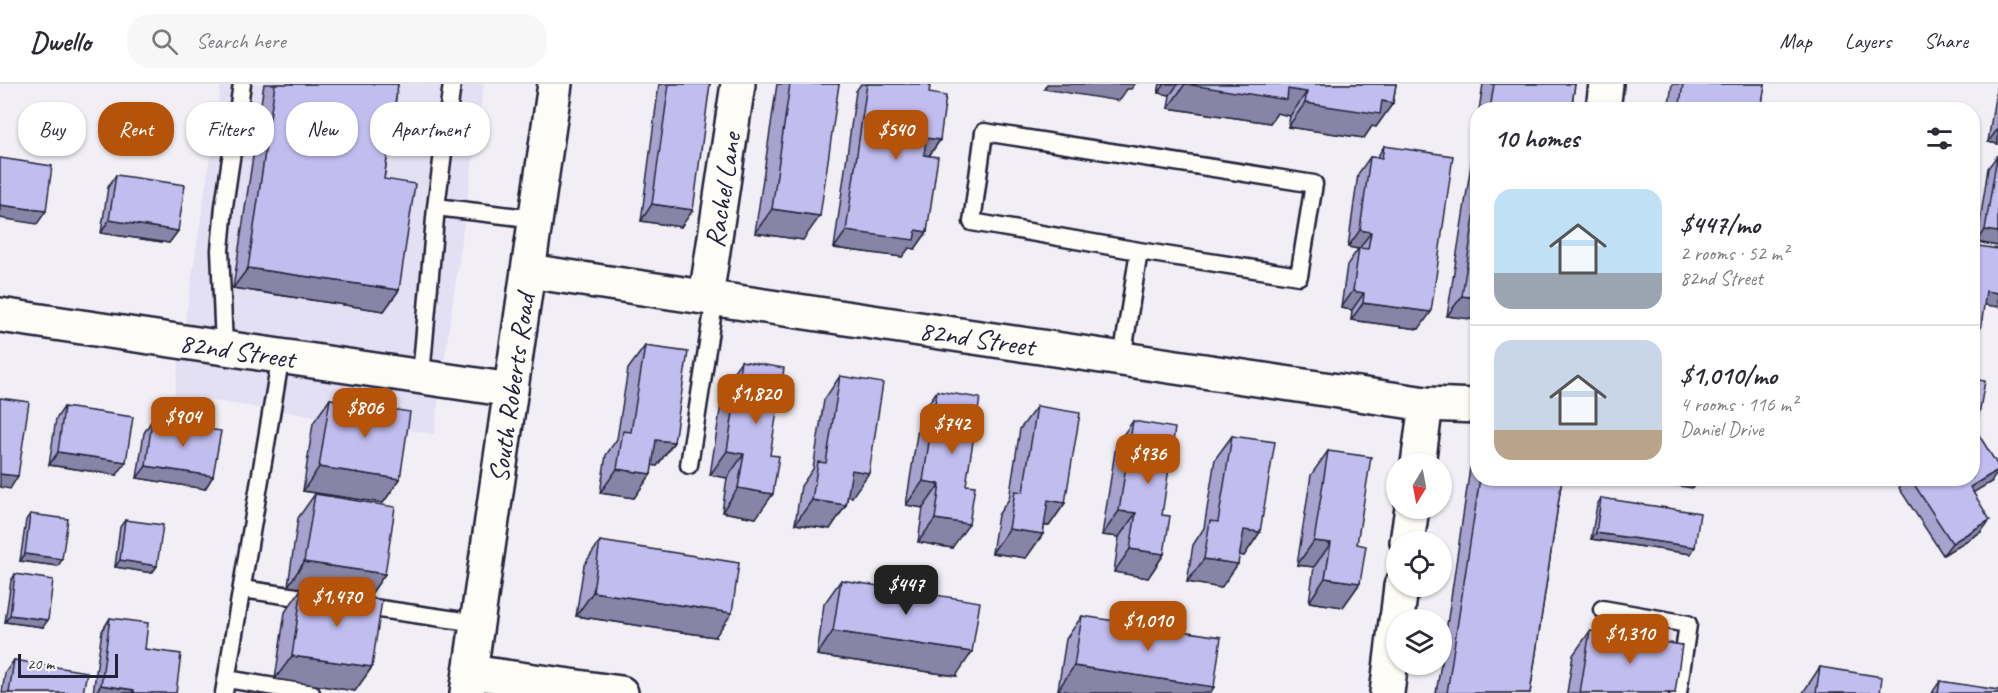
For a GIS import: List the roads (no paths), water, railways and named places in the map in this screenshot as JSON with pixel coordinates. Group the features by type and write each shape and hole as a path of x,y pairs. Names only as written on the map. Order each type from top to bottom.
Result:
{"street":[{"name":"South Roberts Road","path":"468,682 555,84"},
{"name":"Rachel Lane","path":"710,298 738,84"},
{"path":"1604,102 1606,84"},
{"name":"82nd Street","path":"528,271 1426,404 1470,406"},
{"name":"82nd Street","path":"0,315 511,390"},
{"path":"1419,453 1426,404"},
{"path":"1387,693 1389,675"},
{"path":"468,682 621,693"}],"lane":[{"path":"224,347 220,250 224,206 242,84"},
{"path":"421,376 436,207 452,84"},
{"path":"984,132 1314,184 1299,276 1139,251 972,222 984,132"},
{"path":"436,207 536,219"},
{"path":"1122,359 1139,251"},
{"path":"689,465 710,298"},
{"path":"281,356 225,686 311,693"},
{"path":"242,589 477,624"},
{"path":"1602,609 1688,624 1678,693"}]}
